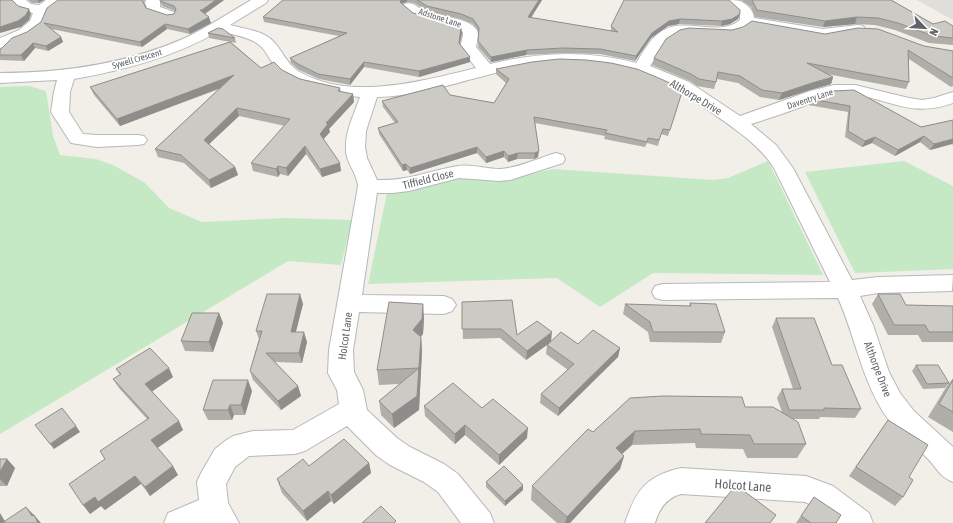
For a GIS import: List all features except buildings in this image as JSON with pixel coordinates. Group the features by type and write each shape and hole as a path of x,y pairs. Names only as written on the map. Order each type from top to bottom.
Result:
{"street":[{"path":"18,0 26,7 41,10"},
{"path":"0,42 31,29 37,24 37,18 41,10 57,0"},
{"path":"153,0 152,3 154,10 169,15"},
{"name":"Sywell Crescent","path":"0,78 67,75 150,56 190,41 261,0"},
{"path":"640,69 666,34 688,30 730,31 743,26 747,21 747,13 744,9 731,0"},
{"name":"Adstone Lane","path":"409,7 419,14 462,25 470,30 471,36 468,47 487,71"},
{"path":"747,21 823,34 855,29 875,30"},
{"name":"Althorpe Drive","path":"217,26 253,36 265,42 282,66 294,75 328,87 370,93 415,89 527,61 567,58 598,60 640,69 682,86 700,96 758,139 779,161 864,330 876,369 893,405 904,420 939,452 953,469"},
{"path":"67,75 62,92 60,112 77,139 97,141 138,140"},
{"name":"Daventry Lane","path":"738,123 838,89 862,90 897,102 918,105 931,105 953,97"},
{"name":"Holcot Lane","path":"352,409 350,390 341,373 341,350 350,303 356,252 368,186 368,179 356,156 355,150 358,132 370,93"},
{"name":"Tiffield Close","path":"368,186 393,187 409,185 459,172 498,175 510,174 556,159"},
{"path":"663,292 844,290 878,285 952,283"},
{"path":"350,303 444,305"},
{"path":"178,523 198,516 219,515 211,482 226,458 235,450 253,443 294,442 302,439 352,409 356,417 387,447 400,456 434,473 448,483 480,523"},
{"name":"Holcot Lane","path":"640,523 651,497 657,490 672,482 681,481 806,489 823,496 858,523"}],"shaded area":[{"path":"917,0 953,0 953,20"}],"green space":[{"path":"29,86 46,91 53,136 60,155 96,159 113,165 145,183 169,208 202,222 286,218 352,220 341,265 288,261 0,434 0,87"},
{"path":"768,161 823,275 653,273 600,307 557,278 368,284 387,193 464,175 495,182 553,169 713,180 728,178"},
{"path":"904,161 953,186 953,269 855,273 805,172"}]}
